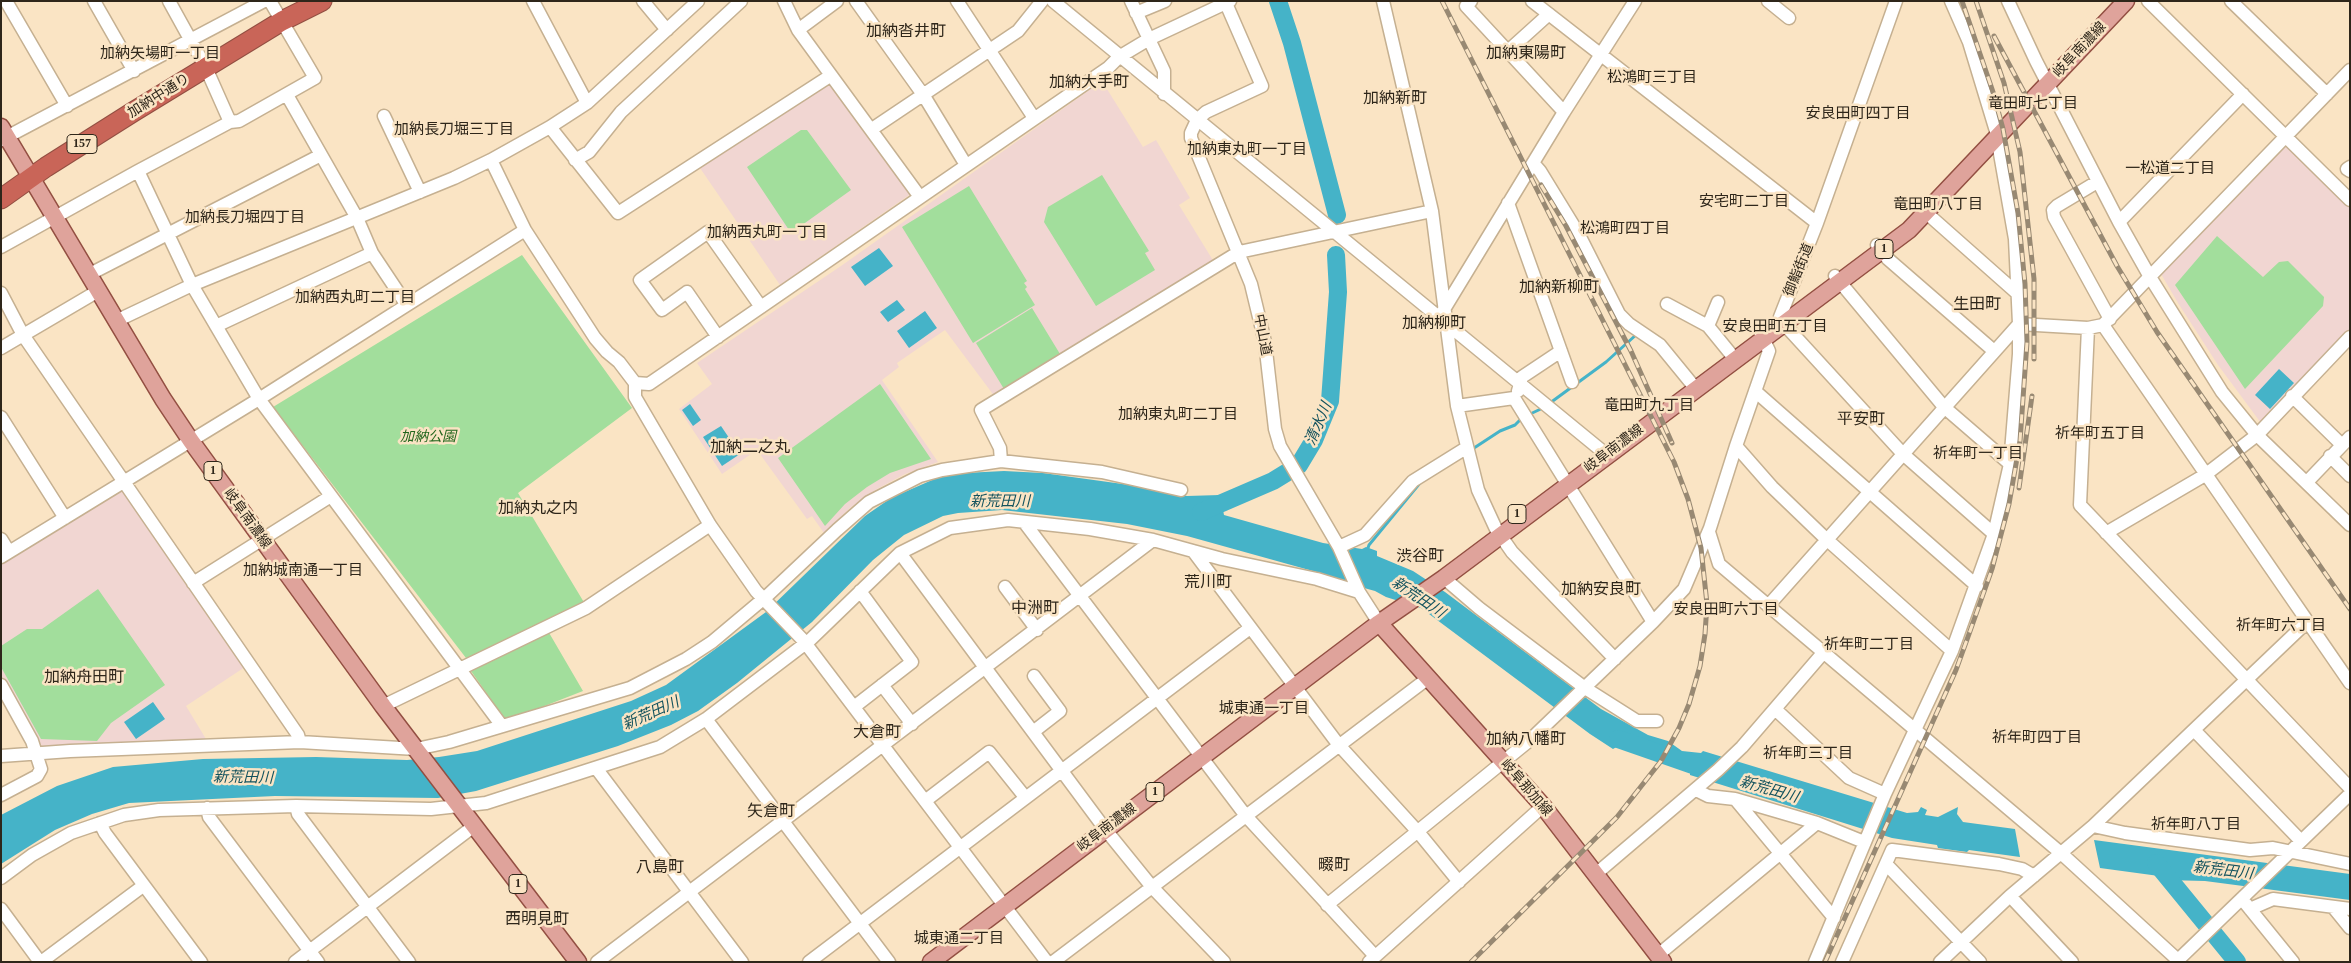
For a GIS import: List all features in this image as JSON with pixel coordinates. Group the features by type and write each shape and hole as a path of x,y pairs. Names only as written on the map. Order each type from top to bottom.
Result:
{"highway":[{"name":"加納中通り","path":"1,199 32,177 282,21 322,1"}],"main road":[{"name":"岐阜南濃線","path":"931,962 1201,756 1438,580 1604,452 1879,248 1924,211 1996,135 2116,1"},
{"name":"岐阜南濃線","path":"2046,80 2126,1"},
{"name":"岐阜南濃線","path":"3,135 32,177 88,275 191,442 416,749 578,962"},
{"name":"岐阜南濃線","path":"1694,386 1730,353 1762,334"},
{"name":"岐阜那加線","path":"1379,623 1427,679 1543,806 1661,959"}],"street":[{"path":"6,1 67,106"},
{"path":"94,1 134,71"},
{"path":"169,1 206,68 230,122"},
{"path":"3,135 67,106 264,1"},
{"path":"1,247 230,122 239,121 315,78 270,1"},
{"path":"533,1 587,102"},
{"path":"643,1 666,30"},
{"path":"116,321 192,285 420,192 491,160 550,127 587,102 698,1"},
{"path":"575,160 588,152 620,112 742,1"},
{"path":"784,1 798,30 920,197"},
{"path":"798,30 837,1"},
{"path":"856,1 924,96 966,165"},
{"path":"957,1 1034,118"},
{"path":"872,129 924,96 1018,31 1042,1"},
{"path":"1053,1 1164,94 1604,452"},
{"path":"1164,94 1164,71 1133,7 1165,1"},
{"path":"1383,1 1432,211 1443,311 1457,406 1478,490 1498,533 1512,552 1615,659"},
{"path":"1471,1 1466,6 1564,112"},
{"path":"1532,1 1817,223"},
{"path":"1443,311 1564,112 1635,1"},
{"path":"1768,1 1789,18"},
{"name":"御鮨街道","path":"1781,320 1896,1"},
{"path":"1815,962 1885,794 1916,732 1952,650 1977,586 1994,534 2010,464 2020,324 2013,220 1996,135 1969,42 1951,1"},
{"path":"2008,1 2097,182 2150,277 2222,392 2258,435 2350,525"},
{"path":"2148,1 2350,200"},
{"path":"2231,1 2327,94"},
{"path":"635,383 649,384 1108,68 1119,57 1150,39 1227,2 1262,86 1206,112 1197,120"},
{"path":"1508,51 1549,14"},
{"path":"1768,606 2020,324 2088,328 2106,322 2350,70"},
{"path":"550,127 618,213 830,76"},
{"path":"2119,222 2243,94"},
{"path":"287,95 357,218 372,253 406,304"},
{"path":"384,116 420,192"},
{"name":"中山道","path":"1197,120 1191,133 1191,138 1251,284 1265,342 1275,429 1280,446 1339,547 1359,592 1379,623"},
{"path":"88,275 321,155"},
{"path":"491,160 525,230 595,338 607,352 620,362 635,383 635,397 710,525 764,600 804,642 1047,962"},
{"path":"1533,163 1540,170 1578,233 1619,314 1628,324 1660,345 1694,386"},
{"path":"2350,167 2347,169 2350,171"},
{"path":"138,172 192,285 259,399 502,726"},
{"path":"2097,182 2053,210 2054,217 2106,322 2204,474 2350,683"},
{"path":"1508,203 1572,382"},
{"path":"1001,461 1000,448 981,410 1239,252 1432,211"},
{"path":"1924,211 2018,294"},
{"path":"1,539 5,555 191,442 525,230"},
{"path":"718,337 687,292 662,310 640,280 708,232 760,307"},
{"path":"1879,248 1994,351"},
{"path":"216,326 372,253"},
{"path":"1837,279 1944,407 2010,464"},
{"path":"1,348 98,291"},
{"path":"1,293 23,335 298,735 300,742"},
{"path":"1708,326 1718,302"},
{"path":"1667,304 1708,326 1730,353"},
{"path":"1781,320 1903,454 1994,534"},
{"path":"2088,328 2080,506 2350,788"},
{"path":"1327,905 1504,763 1615,659 1684,588 1709,532 1769,351 1762,334"},
{"path":"2106,533 2204,474 2258,435 2292,396 2345,351 2350,337"},
{"path":"1514,398 1521,386 1522,377 1561,351"},
{"path":"1755,391 1977,586"},
{"path":"2292,396 2346,441 2307,482"},
{"path":"1457,406 1514,398"},
{"path":"1514,398 1653,622"},
{"path":"1,418 66,518"},
{"path":"1736,446 1772,487 1827,540 1952,650"},
{"path":"1339,547 1365,535 1413,481 1467,452"},
{"path":"2330,456 2350,476"},
{"path":"1,756 300,742 416,749 449,742 630,688 645,681 712,642 764,600 869,502 920,476 942,470 1001,461 1102,472 1181,490"},
{"path":"193,583 331,496"},
{"path":"1,878 32,855 63,838 124,815 207,808 296,806 430,809 486,803 660,747 706,720 804,642 900,553 950,528 1008,520 1090,529 1153,540 1316,579 1359,592"},
{"path":"1024,522 1246,816 1327,905 1372,959 1543,806"},
{"path":"384,706 586,608 710,525"},
{"path":"1709,532 1719,564 2062,854 2178,961 2350,794"},
{"path":"597,962 1037,630 1153,540"},
{"path":"1193,551 1338,744 1419,833 1459,882"},
{"path":"900,553 1105,829 1152,887 1224,962"},
{"path":"1438,580 1479,608 1584,689 1637,721 1657,721"},
{"path":"1004,586 1037,630"},
{"path":"854,707 912,662 860,591"},
{"path":"1940,962 2010,896 2093,826 2307,622"},
{"path":"808,962 1250,628"},
{"path":"1597,874 1699,788 1742,747 1823,652"},
{"path":"1033,732 1060,710 1034,676"},
{"path":"1053,962 1338,744 1427,679"},
{"path":"1,685 5,699 38,754 41,769 37,776 1,795"},
{"path":"882,685 912,724"},
{"path":"1774,709 1850,778 1885,794"},
{"path":"706,720 889,962"},
{"path":"2194,730 2301,841"},
{"path":"925,801 989,752 1025,797"},
{"path":"596,768 742,962"},
{"path":"1699,788 1708,796 1735,799 1866,839"},
{"path":"1735,799 1834,918"},
{"path":"296,806 298,814 409,962"},
{"path":"207,808 208,817 318,962"},
{"path":"100,823 105,833 143,886 201,962"},
{"path":"1661,959 1817,823"},
{"path":"295,962 474,826"},
{"path":"2093,826 2125,833 2250,850 2272,848 2287,855 2350,864"},
{"path":"1842,962 1892,850 1999,864 2022,869 2034,876"},
{"path":"1886,864 1980,962"},
{"path":"1,909 41,962 143,886"},
{"path":"2010,896 2072,962"},
{"path":"2241,898 2293,962"},
{"path":"2250,909 2273,899 2350,909"},
{"path":"2333,907 2350,928"}],"shaded area":[{"path":"1102,81 1143,147 1156,140 1190,198 1179,205 1214,262 995,397 945,330 897,363 899,367 882,380 938,462 905,474 877,489 850,508 824,533 812,516 807,519 757,450 722,474 679,409 712,384 697,363 841,266"},
{"path":"827,82 831,83 912,193 780,285 700,168"},
{"path":"2284,147 2290,149 2350,208 2350,330 2265,424 2261,423 2218,365 2161,274 2162,270"},
{"path":"123,490 245,667 186,706 206,739 47,749 38,743 1,679 1,564"}],"green space":[{"path":"801,130 807,130 851,190 791,233 747,167"},
{"path":"1102,175 1149,251 1145,253 1155,270 1096,306 1044,222 1048,207"},
{"path":"969,186 1027,281 1024,283 1027,287 1025,289 1035,305 973,343 902,227"},
{"path":"2217,236 2263,277 2279,262 2288,261 2324,297 2323,306 2245,389 2175,285"},
{"name":"加納公園","path":"522,255 632,408 518,493 585,604 525,635 466,658 273,407"},
{"path":"1032,308 1060,354 1004,389 976,343"},
{"path":"880,384 931,459 890,473 867,487 845,504 825,526 778,458"},
{"path":"98,589 165,685 111,723 97,741 41,739 1,667 1,646 27,629 42,629"},
{"path":"548,631 583,691 506,721 471,671"}],"water":[{"path":"879,248 893,266 865,286 851,267"},
{"path":"897,300 905,310 888,322 880,312"},
{"path":"925,311 937,328 909,348 897,331"},
{"path":"2279,369 2294,383 2270,409 2255,395"},
{"path":"690,404 701,420 693,426 682,410"},
{"path":"721,426 740,454 722,466 703,437"},
{"path":"1004,471 1043,473 1130,485 1187,496 1220,495 1224,515 1323,543 1362,549 1366,547 1377,551 1377,556 1413,571 1445,592 1601,709 1648,735 1668,741 1682,751 1701,753 1703,751 1907,813 1918,812 1921,807 1927,810 1925,815 1938,817 1958,807 1957,814 1963,822 2015,829 2020,857 1938,848 1937,845 1892,838 1690,775 1690,771 1678,755 1661,746 1635,747 1634,749 1620,745 1613,749 1590,734 1421,608 1386,597 1375,591 1339,581 1320,573 1187,536 1127,524 1002,510 943,516 904,535 873,560 812,622 737,683 698,711 671,725 618,746 476,791 438,798 275,796 129,803 92,814 55,830 1,864 1,815 57,786 113,767 203,759 316,757 407,760 439,757 477,751 631,701 666,685 766,612 865,516 891,498 939,477 965,473"},
{"path":"153,702 165,719 136,739 124,722"},
{"path":"2094,840 2350,874 2350,900 2205,881 2165,880 2159,876 2100,868"}],"waterway":[{"name":"清水川","path":"1278,1 1292,43 1337,215"},
{"name":"清水川","path":"1201,512 1273,481 1299,465 1314,440 1330,401 1338,292 1336,255"},
{"path":"1550,403 1606,362 1637,334"},
{"path":"1528,415 1545,407"},
{"path":"1471,450 1500,431 1515,425 1522,418"},
{"path":"1367,551 1369,545 1420,483"},
{"name":"新荒田川","path":"1618,739 1707,770"},
{"path":"2156,863 2237,962"}],"railway":[{"path":"1442,1 1674,462 1688,499 1701,548 1707,604 1700,666 1689,704 1679,728 1661,761 1617,817 1471,962"},
{"path":"1825,962 1956,670 1992,569 2009,504 2020,441 2027,342 2025,284 2018,213 2003,129 1993,92 1962,1"},
{"path":"1976,1 2004,83 2020,152 2034,279 2034,359"},
{"path":"1994,36 2117,266 2157,332 2350,609"},
{"path":"1541,185 1566,226 1631,351 1672,443"},
{"path":"2019,488 2032,396"}],"district":[{"name":"加納沓井町","path":"906,32"},
{"name":"加納矢場町一丁目","path":"160,54"},
{"name":"加納東陽町","path":"1526,54"},
{"name":"松鴻町三丁目","path":"1652,78"},
{"name":"加納大手町","path":"1089,83"},
{"name":"加納新町","path":"1395,99"},
{"name":"竜田町七丁目","path":"2033,104"},
{"name":"安良田町四丁目","path":"1858,114"},
{"name":"加納長刀堀三丁目","path":"454,130"},
{"name":"加納東丸町一丁目","path":"1247,150"},
{"name":"一松道二丁目","path":"2170,169"},
{"name":"安宅町二丁目","path":"1744,202"},
{"name":"竜田町八丁目","path":"1938,205"},
{"name":"加納長刀堀四丁目","path":"245,218"},
{"name":"松鴻町四丁目","path":"1625,229"},
{"name":"加納西丸町一丁目","path":"767,233"},
{"name":"加納新柳町","path":"1559,288"},
{"name":"加納西丸町二丁目","path":"355,298"},
{"name":"生田町","path":"1977,305"},
{"name":"加納柳町","path":"1434,324"},
{"name":"安良田町五丁目","path":"1775,327"},
{"name":"竜田町九丁目","path":"1649,406"},
{"name":"加納東丸町二丁目","path":"1178,415"},
{"name":"平安町","path":"1861,420"},
{"name":"祈年町五丁目","path":"2100,434"},
{"name":"加納二之丸","path":"750,448"},
{"name":"祈年町一丁目","path":"1978,454"},
{"name":"加納丸之内","path":"538,509"},
{"name":"渋谷町","path":"1420,557"},
{"name":"加納城南通一丁目","path":"303,571"},
{"name":"荒川町","path":"1208,583"},
{"name":"加納安良町","path":"1601,590"},
{"name":"中洲町","path":"1035,609"},
{"name":"安良田町六丁目","path":"1726,610"},
{"name":"祈年町六丁目","path":"2281,626"},
{"name":"祈年町二丁目","path":"1869,645"},
{"name":"加納舟田町","path":"84,678"},
{"name":"城東通一丁目","path":"1264,709"},
{"name":"大倉町","path":"877,733"},
{"name":"祈年町四丁目","path":"2037,738"},
{"name":"加納八幡町","path":"1526,740"},
{"name":"祈年町三丁目","path":"1808,754"},
{"name":"矢倉町","path":"771,812"},
{"name":"祈年町八丁目","path":"2196,825"},
{"name":"畷町","path":"1334,866"},
{"name":"八島町","path":"660,868"},
{"name":"西明見町","path":"537,920"},
{"name":"城東通二丁目","path":"959,939"}]}
